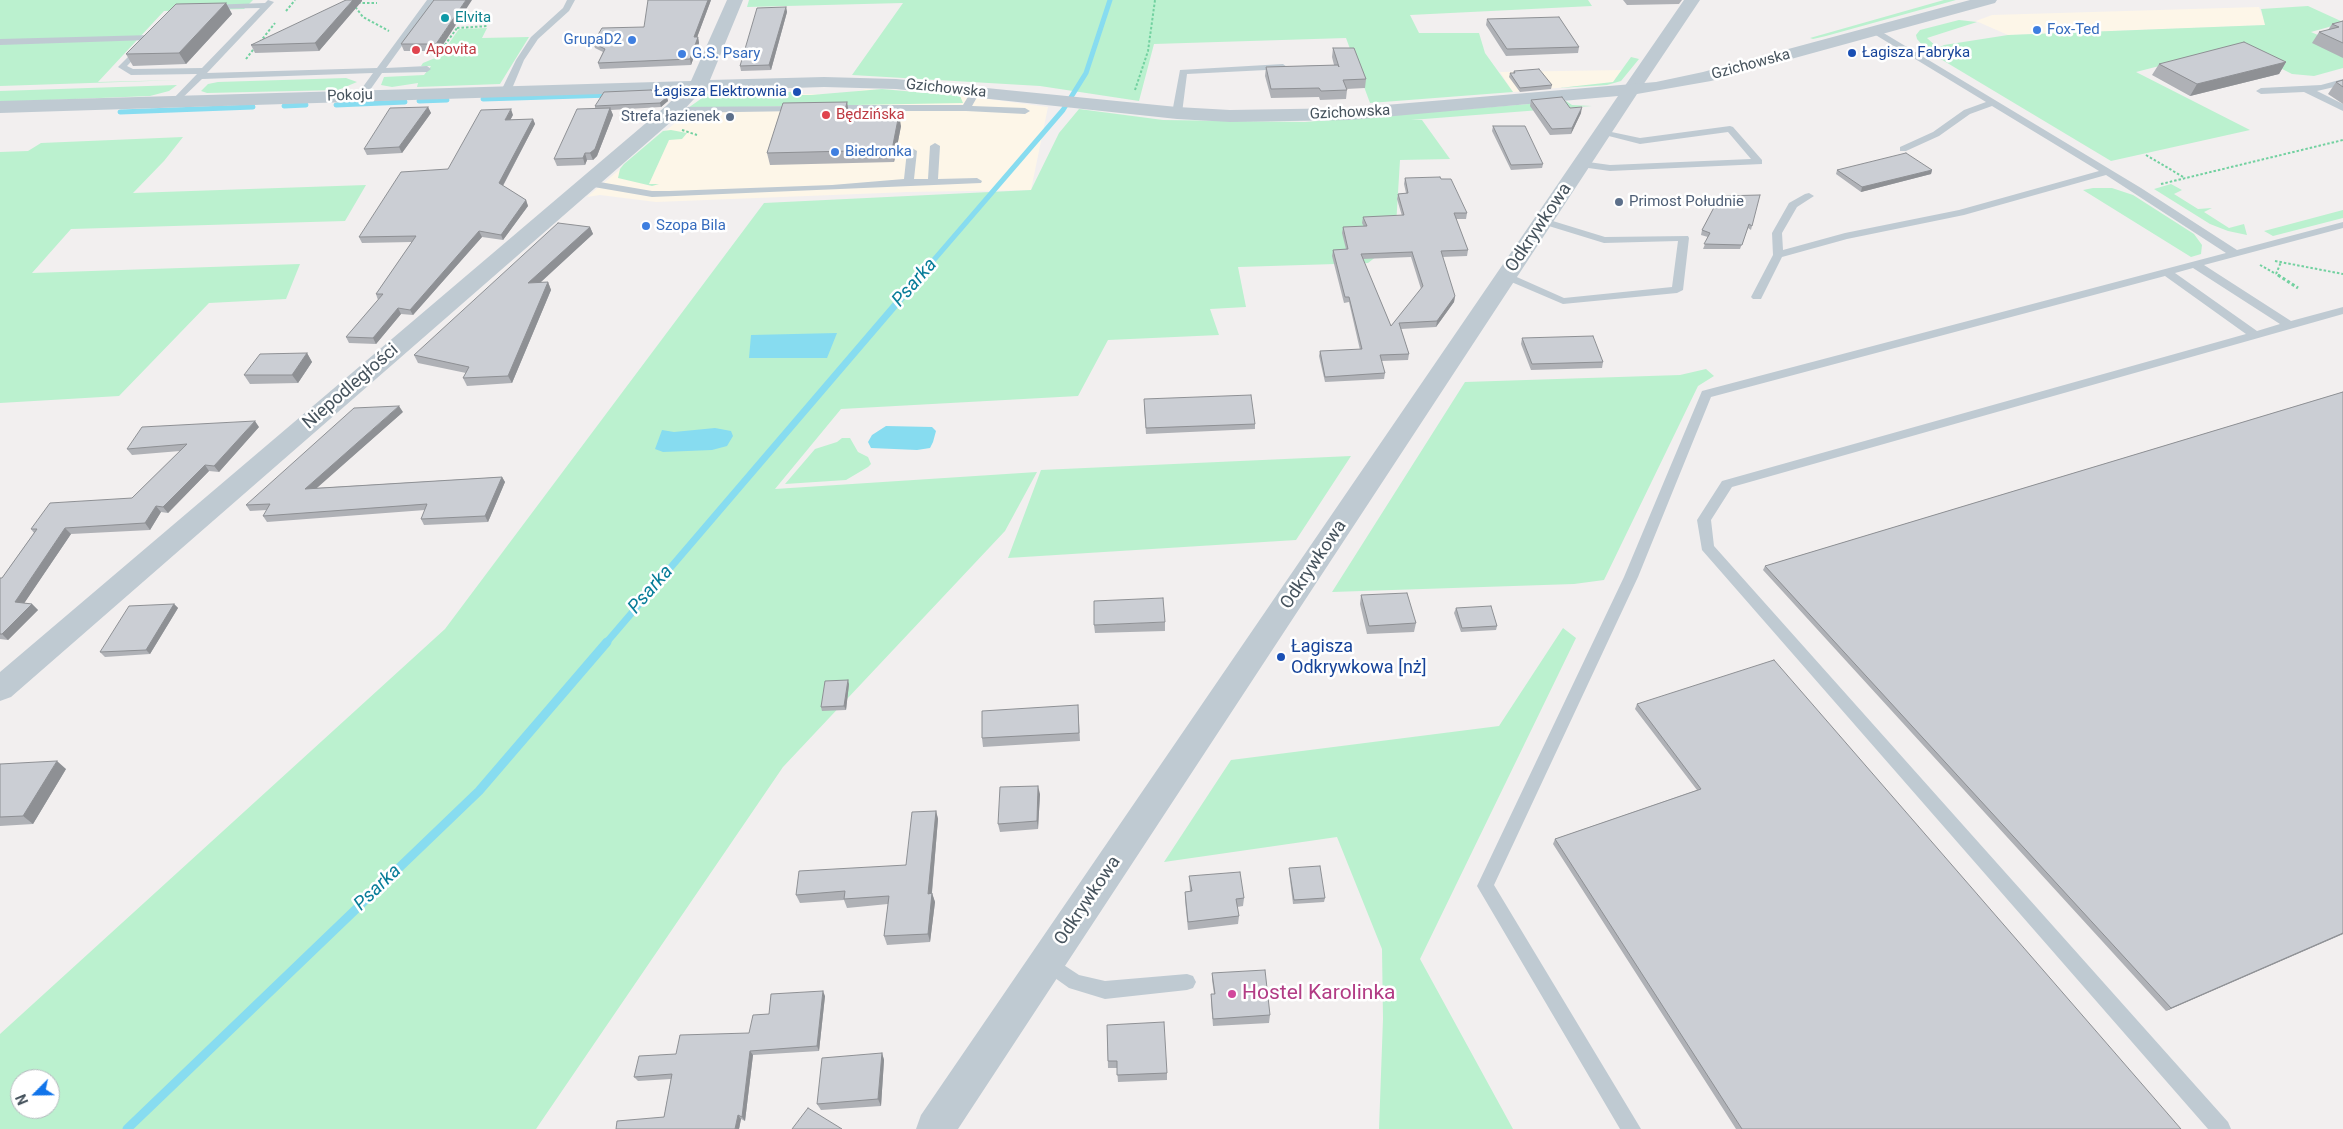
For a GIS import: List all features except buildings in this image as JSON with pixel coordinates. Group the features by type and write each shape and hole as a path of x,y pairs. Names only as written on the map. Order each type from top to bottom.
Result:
{"street":[{"path":"699,84 735,0"},
{"name":"Odkrywkowa","path":"935,1129 1692,0"},
{"name":"Gzichowska","path":"699,84 896,84 970,100 1042,99 1176,113 1230,116 1350,114 1631,90 1705,77 1877,32 1989,0"},
{"name":"Pokoju","path":"0,107 699,84"},
{"name":"Niepodległości","path":"0,689 673,110 699,84"}],"lane":[{"path":"362,95 431,0"},
{"path":"506,91 520,60 535,37 566,9 571,0"},
{"path":"204,8 270,3"},
{"path":"176,101 270,3"},
{"path":"1877,32 2137,190 2234,253"},
{"path":"0,42 152,34 122,68 131,72 202,73 427,69"},
{"path":"1176,113 1183,72 1289,67"},
{"path":"2261,91 2320,88 2343,82"},
{"path":"2305,89 2343,108"},
{"path":"673,110 812,108 970,100 1025,111"},
{"path":"1903,149 1936,134 1967,112 1994,102"},
{"path":"1581,164 1610,168 1759,162 1730,129 1640,140 1602,134"},
{"path":"933,182 934,146"},
{"path":"909,182 912,151"},
{"path":"1778,256 1845,236 1960,213 2106,172"},
{"path":"588,183 652,194 668,194 832,188 909,182 977,181"},
{"path":"1757,297 1778,256 1777,234 1793,205 1810,196"},
{"path":"1506,276 1563,301 1677,290 1684,238 1604,240 1543,221"},
{"path":"1631,1129 1485,886 1631,576 1706,394 2343,225"},
{"path":"2194,264 2289,326"},
{"path":"2165,271 2256,335"},
{"path":"2221,1129 1706,547 1704,520 1727,484 2343,310"},
{"path":"1047,962 1076,982 1105,990 1187,982"}],"path":[{"path":"283,14 295,0"},
{"path":"350,0 363,17 403,39"},
{"path":"1126,108 1130,103 1148,51 1155,0"},
{"path":"352,3 377,3"},
{"path":"243,62 278,21"},
{"path":"454,28 488,26"},
{"path":"2137,190 2343,140"},
{"path":"2146,155 2186,178"},
{"path":"2263,261 2256,263 2298,288"},
{"path":"2272,261 2343,274"},
{"path":"2276,274 2281,262"}],"shaded area":[{"path":"2259,7 2266,25 2008,35 1976,21 1992,15"},
{"path":"1623,70 1612,83 1513,92 1500,72"},
{"path":"866,89 958,95 1048,107 1031,190 908,192 656,202 600,195 587,197 693,108 736,92 841,95"}],"green space":[{"path":"0,0 253,0 244,9 164,11 98,82 180,80 0,86"},
{"path":"749,0 1588,0 1592,6 1410,15 1419,33 1479,33 1485,53 1513,92 1370,103 1346,38 1154,44 1139,101 1040,86 852,75 903,3 747,7"},
{"path":"1944,0 1956,0 1826,36 1810,38"},
{"path":"2308,6 2343,22 2311,32 2343,46 2343,68 2314,76 2292,74 2237,46 2136,72 2250,130 2111,161 1939,58 1923,46 1916,35 1920,30 1959,20 1977,22 1927,38 1938,48 1944,45 2008,35 2265,25 2261,9"},
{"path":"487,28 482,38 529,37 500,84 417,87 418,83 392,87 381,85 384,77 424,75 431,66 421,66 423,63 440,56 459,29"},
{"path":"1631,57 1639,59 1621,81 1607,85 1559,88 1613,82"},
{"path":"346,78 357,82 338,90 207,93 201,91 208,84 218,82"},
{"path":"177,85 169,91 150,96 0,102 0,91"},
{"path":"882,89 960,96 963,103 688,108 712,91 796,92 795,95 811,95"},
{"path":"1566,101 1572,105 1592,106 1411,120 1422,120 1450,159 1400,160 1395,242 1368,263 1238,267 1246,307 1210,309 1219,335 1108,340 1078,396 841,409 775,489 1037,472 1005,531 783,767 536,1129 0,1129 0,1034 445,629 764,203 1031,190 1059,133 1079,109 1163,120 1305,122"},
{"path":"671,130 687,133 682,139 669,140 649,184 659,184 652,186 618,178 620,169 624,164 663,131"},
{"path":"183,137 164,161 133,193 366,185 345,221 71,229 32,273 300,264 286,299 209,303 119,396 0,403 0,152 28,151 41,143"},
{"path":"2171,184 2182,190 2174,194 2198,209 2212,208 2204,212 2229,228 2244,224 2247,235 2228,231 2210,224 2154,189"},
{"path":"2112,188 2133,195 2194,234 2202,245 2201,254 2191,257 2083,190"},
{"path":"2343,210 2343,218 2273,236 2264,231"},
{"path":"1706,369 1714,376 1698,386 1604,580 1574,584 1332,592 1465,382 1680,375"},
{"path":"842,438 850,438 858,452 868,457 871,464 868,467 846,480 785,484 815,449 837,442"},
{"path":"1351,456 1296,540 1008,558 1041,470"},
{"path":"1563,628 1576,638 1420,959 1513,1129 1379,1129 1383,1019 1382,949 1337,837 1164,862 1231,760 1499,726"}],"water":[{"path":"837,333 827,358 749,358 751,335"},
{"path":"886,426 932,427 936,431 930,448 917,450 871,448 868,442 872,435"},
{"path":"715,428 731,431 733,436 727,446 712,450 663,452 655,449 662,430 674,432"}],"waterway":[{"name":"Psarka","path":"920,276 1063,110 1086,73 1110,0"},
{"path":"483,99 611,95"},
{"path":"419,101 447,100"},
{"path":"336,105 405,102"},
{"path":"284,106 306,105"},
{"path":"120,112 253,107"},
{"name":"Psarka","path":"606,643 921,275"},
{"name":"Psarka","path":"127,1129 479,791 607,642"}],"place":[{"name":"Elvita","path":"445,18"},
{"name":"Fox-Ted","path":"2037,30"},
{"name":"GrupaD2","path":"632,40"},
{"name":"Apovita","path":"416,50"},
{"name":"Łagisza Fabryka","path":"1852,53"},
{"name":"G.S. Psary","path":"682,54"},
{"name":"Łagisza Elektrownia","path":"797,92"},
{"name":"Będzińska","path":"826,115"},
{"name":"Strefa łazienek","path":"730,117"},
{"name":"Biedronka","path":"835,152"},
{"name":"Primost Południe","path":"1619,202"},
{"name":"Szopa Bila","path":"646,226"},
{"name":"Łagisza Odkrywkowa [nż]","path":"1281,657"},
{"name":"Hostel Karolinka","path":"1232,994"}]}
